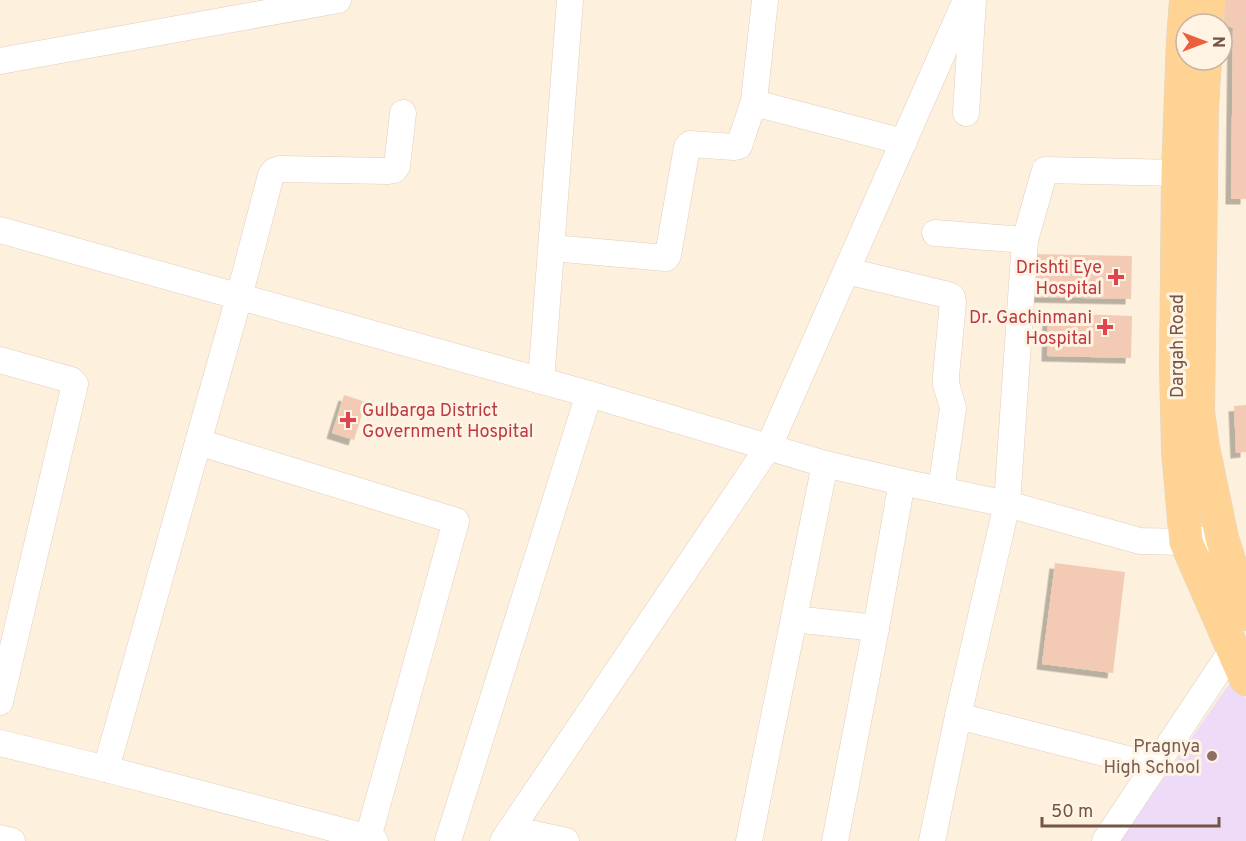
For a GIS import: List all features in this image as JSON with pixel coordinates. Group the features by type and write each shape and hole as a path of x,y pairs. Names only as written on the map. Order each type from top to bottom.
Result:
{"main road":[{"name":"Dargah Road","path":"1186,0 1178,172 1176,368 1178,451 1185,542 1246,679"},
{"name":"Dargah Road","path":"1204,72 1198,411 1222,538 1240,577 1246,614"}],"street":[{"path":"0,62 338,0"},
{"path":"541,381 570,0"},
{"path":"552,248 666,258 687,147 690,144 739,146 754,101 765,0"},
{"path":"566,841 507,835 769,447 966,0"},
{"path":"966,113 973,0"},
{"path":"754,101 758,104 904,142"},
{"path":"106,769 272,172 280,169 394,170 397,166 403,113"},
{"path":"932,841 1007,504 1025,240 1045,170 1178,172"},
{"path":"0,230 589,394 825,464 1007,504 1140,541 1185,542 1222,538"},
{"path":"935,233 1025,240"},
{"path":"847,270 952,297 946,380 953,408 941,490"},
{"path":"0,360 71,380 75,384 0,702"},
{"path":"448,841 589,394"},
{"path":"0,743 371,840 456,521 198,442"},
{"path":"749,841 825,464"},
{"path":"835,841 902,482"},
{"path":"794,619 876,628"},
{"path":"1105,841 1233,649"},
{"path":"958,716 1155,766"},
{"path":"0,838 12,841"}],"shaded area":[{"name":"Pragnya High School","path":"1236,674 1246,700 1246,841 1120,841"}],"building":[{"path":"1217,0 1246,0 1246,199 1231,199 1234,12 1220,12"},
{"path":"1033,254 1132,256 1131,299 1032,297"},
{"path":"1048,313 1132,316 1131,358 1047,356"},
{"path":"344,395 366,402 354,440 332,433"},
{"path":"1246,405 1246,452 1236,453 1234,406"},
{"path":"1055,563 1125,572 1113,673 1042,664"}],"place":[{"name":"Drishti Eye Hospital","path":"1116,277"},
{"name":"Dr. Gachinmani Hospital","path":"1105,327"},
{"name":"Gulbarga District Government Hospital","path":"348,420"},
{"name":"Pragnya High School","path":"1212,756"}]}
